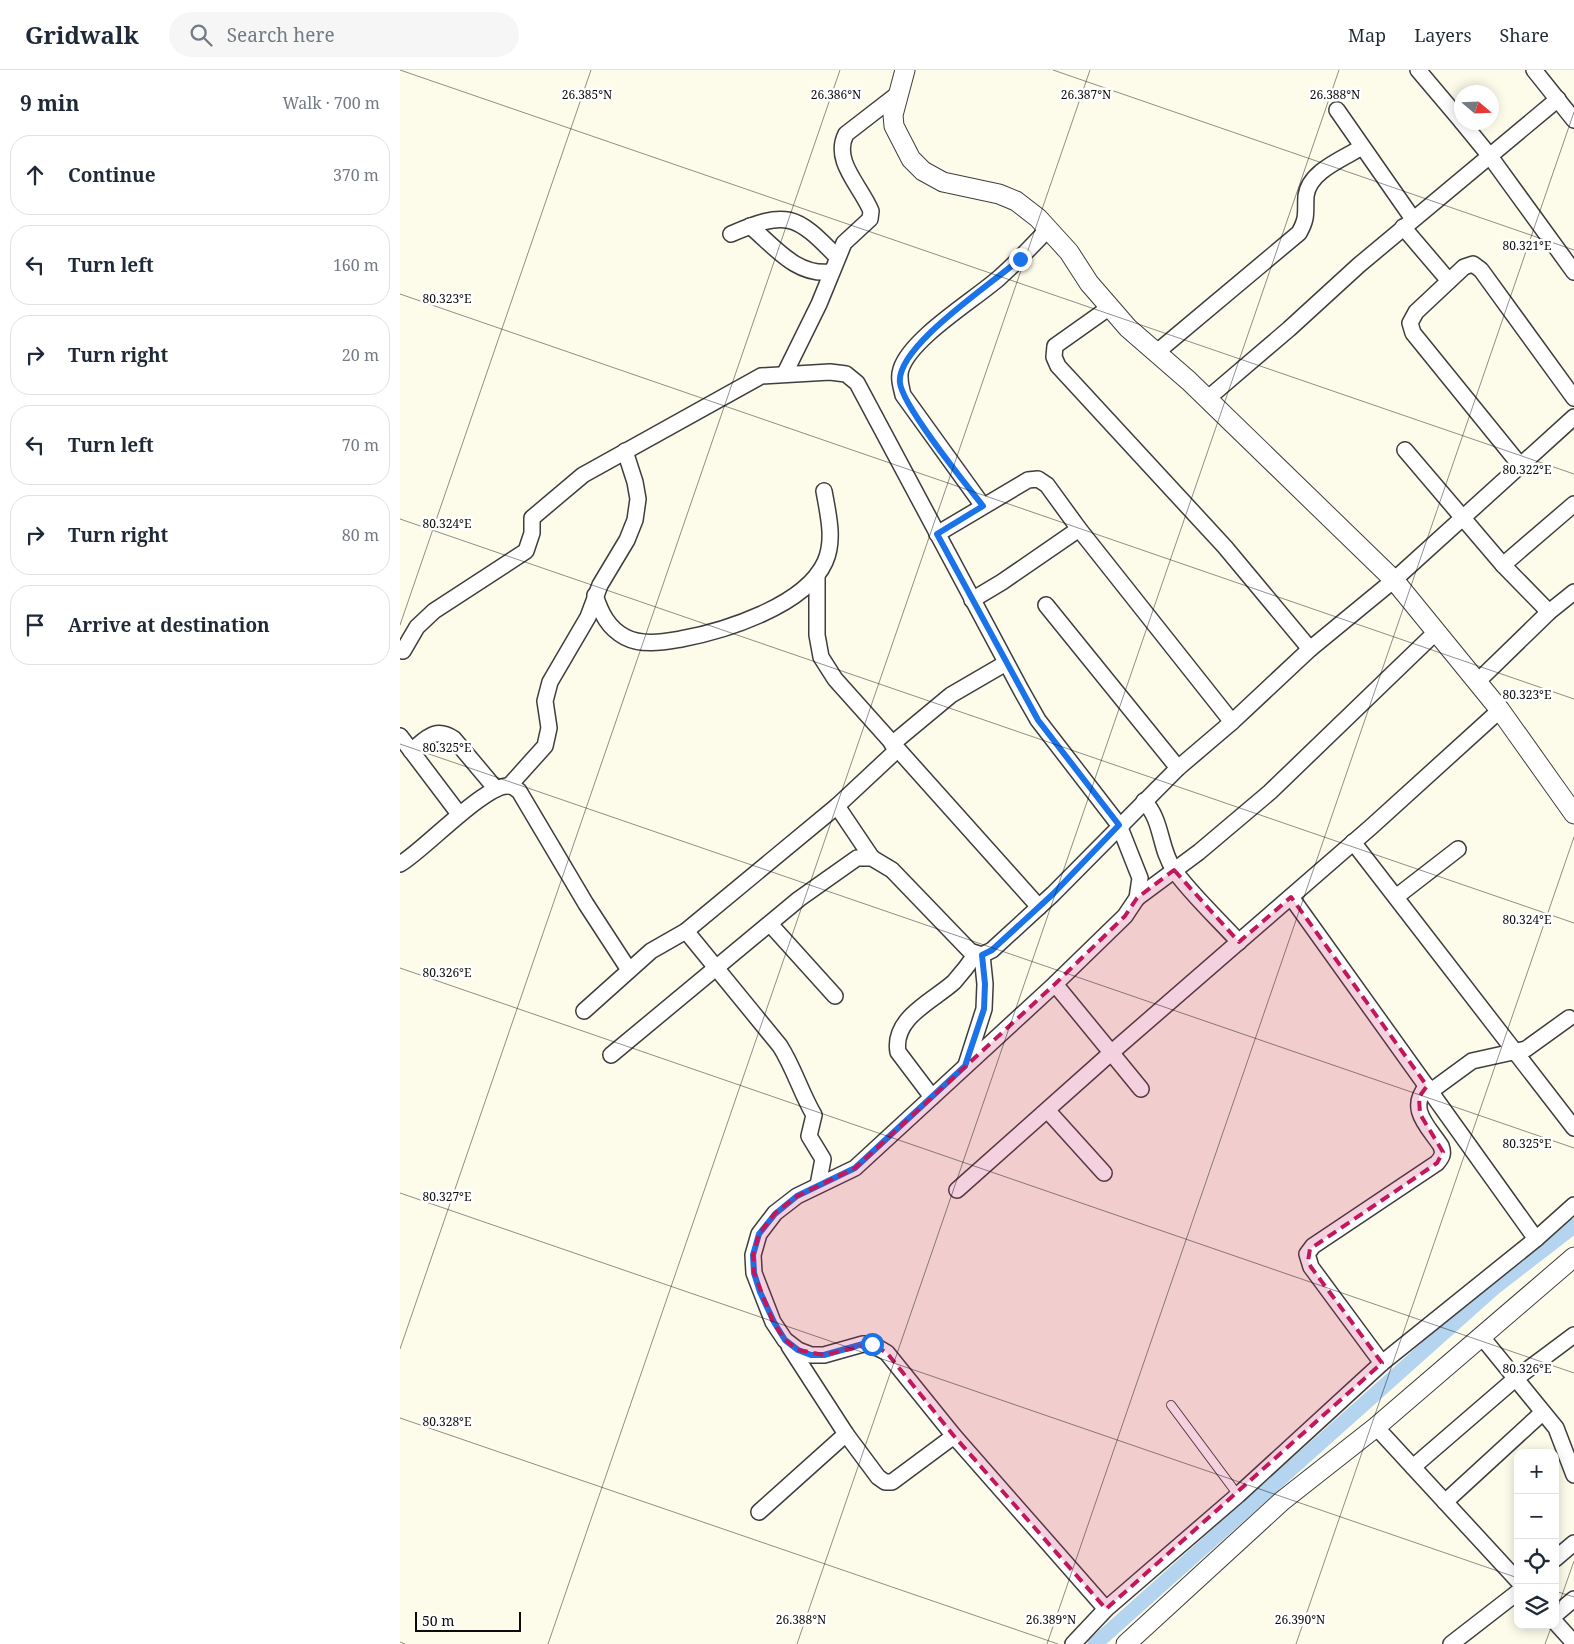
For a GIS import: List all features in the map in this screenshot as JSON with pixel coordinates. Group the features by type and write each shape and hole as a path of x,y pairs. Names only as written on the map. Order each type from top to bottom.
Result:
{"street":[{"path":"905,70 893,116 894,126 911,159 923,171 942,182 999,194 1016,200 1048,229 1069,252 1089,282 1128,328 1157,352 1207,399 1394,580 1500,710 1574,814"},
{"path":"1418,70 1454,113"},
{"path":"1534,70 1574,120"},
{"path":"785,373 819,304 844,243 870,218 871,211 844,162 841,144 846,134 899,93"},
{"path":"1207,399 1408,223 1558,99"},
{"path":"1336,110 1362,147 1408,223 1450,280"},
{"path":"1469,130 1489,155 1574,272"},
{"path":"1157,352 1299,233 1305,222 1309,187 1315,176 1362,147"},
{"path":"731,234 772,219 797,222 813,233 837,257"},
{"path":"750,226 795,265 807,271 818,273 831,272"},
{"path":"983,506 903,395 899,382 902,368 914,350 936,326 997,280 1048,229"},
{"path":"1520,465 1413,333 1410,323 1416,312 1464,267 1473,264 1482,270 1574,398"},
{"path":"1110,307 1083,324 1055,346 1054,357 1058,366 1225,547 1310,649"},
{"path":"401,653 417,627 434,611 515,560 526,551 532,533 532,518 583,476 761,376 785,373 830,372 846,374 857,383 1038,720 1119,825 1140,878 1137,898"},
{"path":"932,1097 898,1052 897,1043 900,1031 906,1021 953,983 979,954 992,950 1039,907 1178,768 1232,722 1310,649 1394,580 1574,417"},
{"path":"1405,450 1503,565 1549,612"},
{"path":"400,864 445,830 459,814 503,788 545,746 549,728 545,701 547,692 568,648 588,617 595,595 635,520 637,490 625,451"},
{"path":"937,534 1028,480 1038,479 1047,485 1079,529 1232,722"},
{"path":"595,595 603,616 613,628 626,638 640,642 658,643 736,626 765,613 803,588 817,575 825,562 830,526 824,491"},
{"path":"1503,565 1574,504"},
{"path":"972,600 1002,582 1079,529"},
{"path":"817,575 817,635 821,656 835,679 1039,907"},
{"path":"1477,682 1549,612 1574,592"},
{"path":"1046,605 1178,768"},
{"path":"954,1436 892,1482 884,1482 878,1477 846,1434 774,1322 760,1292 754,1273 753,1255 759,1234 775,1214 797,1196 855,1168 1055,984 1125,916 1137,898 1270,792 1436,632"},
{"path":"584,1011 651,951 686,931 837,806 895,747 951,695 1006,662"},
{"path":"957,1190 1048,1111 1112,1052 1354,842 1500,710"},
{"path":"411,751 432,735 446,734 454,739 503,788 519,791 586,904 629,970"},
{"path":"400,736 459,814"},
{"path":"1144,801 1153,810 1160,827 1164,848 1174,870 1239,942"},
{"path":"837,806 872,858 892,870 970,951 979,954"},
{"path":"1354,842 1574,1128"},
{"path":"1396,897 1458,849"},
{"path":"611,1055 799,899 857,858 872,858"},
{"path":"1291,897 1536,1239"},
{"path":"770,924 835,996"},
{"path":"686,931 718,968 792,1064 803,1096 814,1115 809,1136 823,1159 818,1185"},
{"path":"965,1066 984,1009 985,984 979,954"},
{"path":"1055,984 1141,1089"},
{"path":"1382,1363 1311,1267 1307,1254 1313,1246 1442,1158 1441,1146 1420,1114 1417,1104 1419,1097 1472,1061 1516,1053 1526,1049 1570,1018"},
{"path":"1048,1111 1104,1173"},
{"path":"1073,1644 1106,1609 1238,1495 1382,1363 1574,1206"},
{"path":"1126,1644 1282,1501 1376,1427 1574,1257"},
{"path":"1413,1467 1515,1379 1574,1335"},
{"path":"1481,1336 1556,1428 1574,1475"},
{"path":"785,1340 798,1350 811,1355 824,1355 863,1344 880,1347 893,1359 954,1436 1106,1609"},
{"path":"1445,1502 1542,1413"},
{"path":"1376,1427 1514,1577"},
{"path":"760,1512 846,1434"},
{"path":"1559,1556 1574,1543"},
{"path":"1451,1644 1514,1595"},
{"path":"1559,1612 1574,1599"},
{"path":"1559,1626 1574,1643"}],"lane":[{"path":"1171,1405 1238,1495"}],"highlighted area":[{"path":"1174,870 1239,942 1291,897 1427,1086 1419,1097 1420,1114 1443,1152 1437,1163 1310,1249 1308,1261 1311,1267 1382,1363 1106,1609 954,1436 887,1353 872,1344 824,1355 798,1350 785,1340 773,1322 754,1273 753,1255 759,1234 775,1213 797,1196 855,1168 1055,984 1125,916 1137,898"}],"waterway":[{"path":"1095,1644 1495,1287 1574,1226"}],"route":[{"path":"872,1344 840,1349 824,1355 811,1355 798,1350 785,1340 760,1292 754,1273 753,1255 759,1234 775,1214 797,1196 855,1168 965,1066 984,1009 985,984 982,955 992,950 1053,894 1119,825 1038,720 937,534 983,506 914,412 903,395 899,382 902,368 914,350 936,326 997,280 1020,259"}]}
